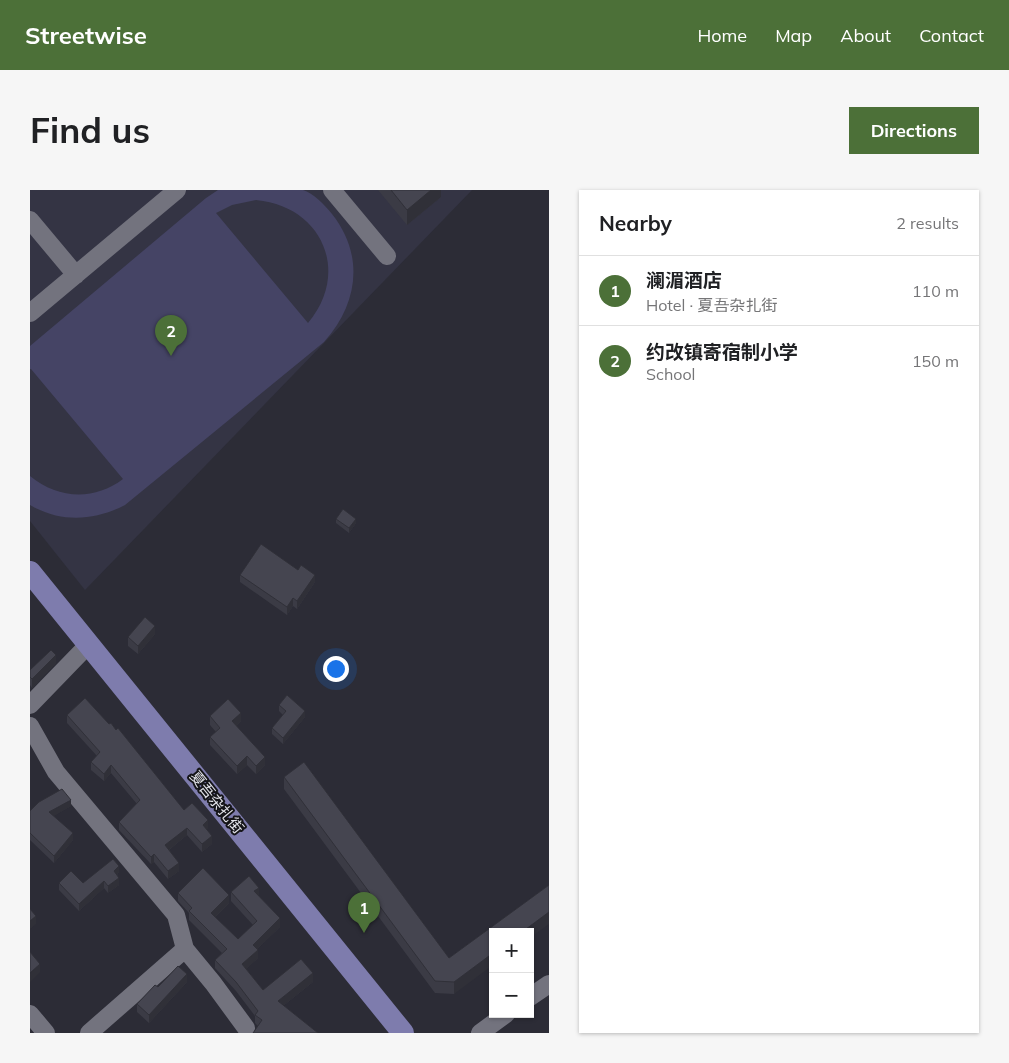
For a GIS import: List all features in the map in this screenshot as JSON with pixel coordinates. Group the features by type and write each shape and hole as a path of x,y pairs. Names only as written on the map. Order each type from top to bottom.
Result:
{"main road":[{"name":"夏吾杂扎街","path":"30,572 403,1033"}],"street":[{"path":"30,313 177,190"},
{"path":"332,190 388,256"},
{"path":"30,220 76,275"},
{"path":"30,705 89,644"},
{"path":"30,726 56,772 176,915 185,949 246,1028"},
{"path":"89,1033 185,949"},
{"path":"534,994 549,984"},
{"path":"30,1014 46,1033"},
{"path":"480,1033 501,1018"}],"shaded area":[{"path":"30,190 472,190 85,590 30,521"},
{"path":"218,190 303,190 322,203 343,230 353,263 353,280 344,312 324,342 125,505 101,514 78,518 54,515 30,505 30,476 52,489 76,494 100,491 123,479 30,369 30,346 206,198","holes":["256,200 279,205 298,215 313,228 323,245 328,263 327,283 321,303 308,323 216,213 232,205"]}],"building":[{"path":"391,190 431,190 407,210"},
{"path":"343,509 356,519 349,528 336,519"},
{"path":"261,544 298,570 301,565 315,575 297,601 293,598 287,607 240,575"},
{"path":"145,617 155,626 138,646 128,637"},
{"path":"51,650 56,655 32,679 30,677 30,670"},
{"path":"287,695 305,711 283,738 272,728 286,711 279,705"},
{"path":"85,698 109,724 111,723 116,730 118,728 184,810 192,803 208,820 203,825 212,836 202,844 187,828 165,845 179,863 168,871 154,854 151,857 119,822 140,800 111,765 104,774 91,762 100,752 67,715"},
{"path":"228,699 241,713 232,721 265,757 256,766 247,756 237,766 210,737 220,728 210,716"},
{"path":"304,762 449,958 489,929 489,956 454,982 435,981 284,777"},
{"path":"62,789 71,800 49,812 73,833 54,856 30,833 30,811 39,802"},
{"path":"113,859 119,866 114,871 119,878 108,886 104,881 79,904 59,883 71,871 83,883"},
{"path":"203,868 229,895 211,913 238,939 257,921 231,892 249,876 259,888 254,891 280,918 253,945 258,950 242,964 263,990 301,959 313,973 278,1001 318,1033 253,1033 262,1020 255,1015 258,1011 236,982 215,960 227,949 189,911 192,908 178,893"},
{"path":"549,885 549,912 527,928 490,928"},
{"path":"30,909 36,916 30,921"},
{"path":"30,952 40,964 30,973"},
{"path":"178,966 187,974 149,1015 137,1004 155,985 158,987"}],"place":[{"name":"约改镇寄宿制小学","path":"171,356"},
{"name":"澜湄酒店","path":"364,933"}]}
